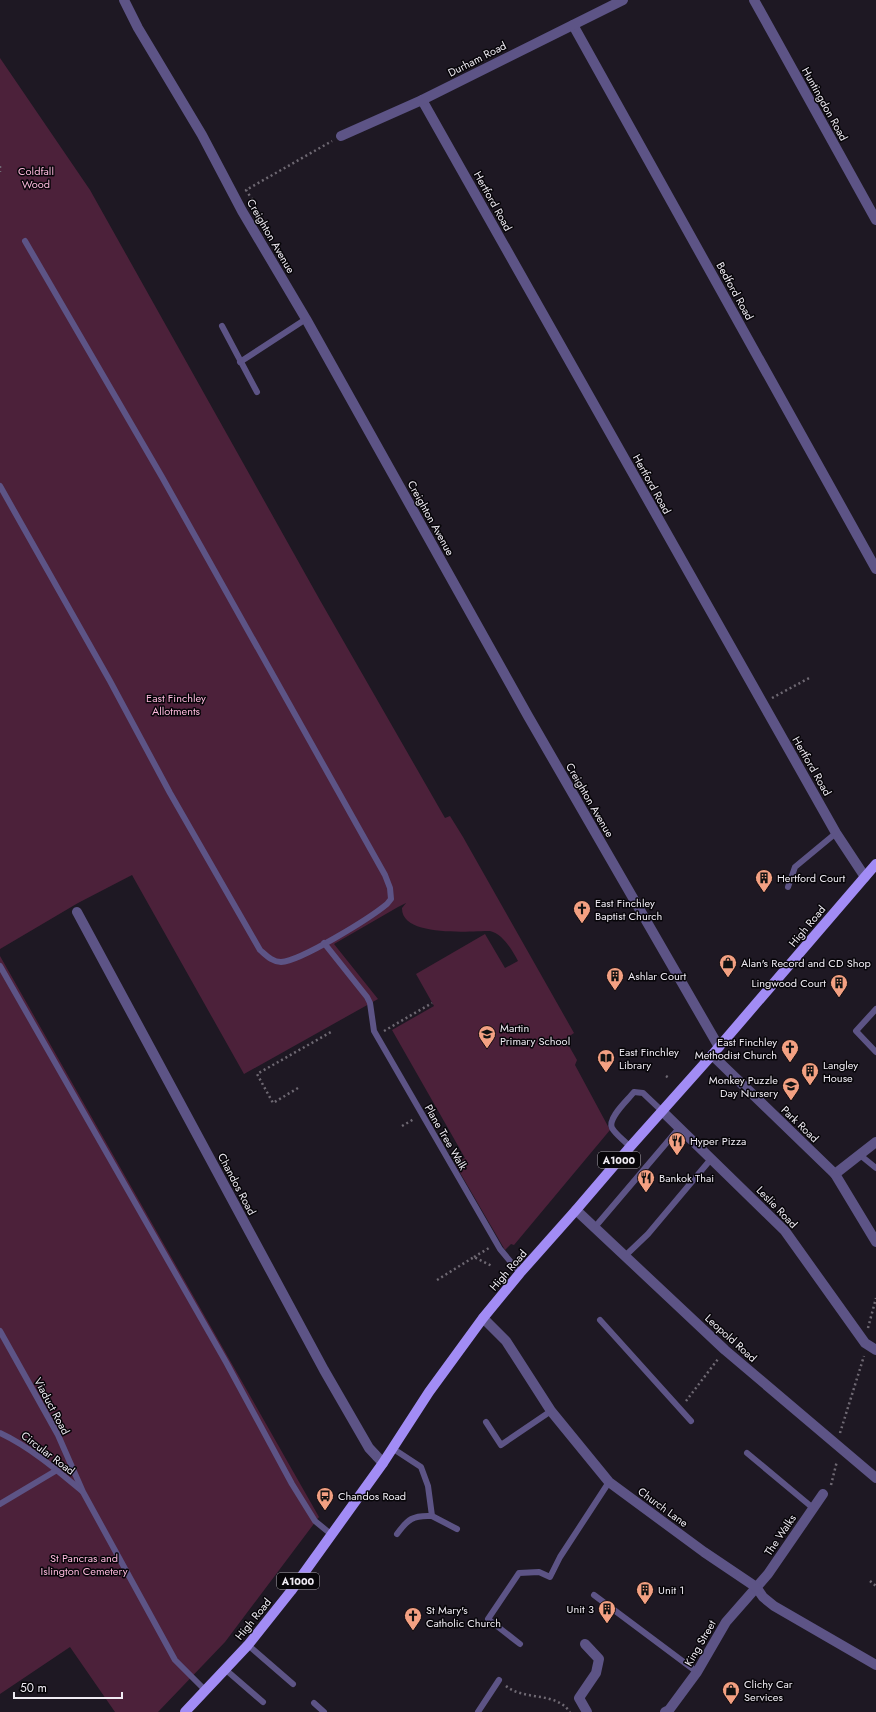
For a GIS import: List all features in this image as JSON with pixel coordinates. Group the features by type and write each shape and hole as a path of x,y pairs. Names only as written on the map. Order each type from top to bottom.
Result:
{"main road":[{"name":"High Road","path":"186,1712 248,1645 291,1591 383,1463 429,1392 483,1318 520,1273 630,1146 719,1047 876,864"}],"street":[{"name":"Creighton Avenue","path":"124,0 138,28 202,135 242,211 306,319 528,716 719,1047"},
{"name":"Durham Road","path":"341,136 422,100 623,0"},
{"name":"Huntingdon Road","path":"754,0 876,220"},
{"name":"Bedford Road","path":"573,25 876,568"},
{"name":"Hertford Road","path":"422,100 836,833 864,877"},
{"name":"Chandos Road","path":"77,912 324,1370 369,1448 383,1463"},
{"name":"Park Road","path":"712,1055 835,1174 876,1242"},
{"name":"Leslie Road","path":"662,1111 785,1230 870,1346"},
{"path":"835,1174 876,1142"},
{"name":"Leopold Road","path":"576,1210 724,1350 876,1478"},
{"name":"Church Lane","path":"483,1318 506,1340 551,1411 609,1482 704,1552 756,1587 763,1597 774,1606 876,1665"},
{"name":"The Walks","path":"756,1587 768,1574 823,1494"},
{"name":"King Street","path":"666,1712 697,1672 726,1622 756,1587"},
{"path":"585,1644 599,1659 596,1673 579,1698 587,1712"}],"lane":[{"path":"0,486 260,950 271,959 282,962 324,943 387,904 392,899 385,875 162,477 25,241"},
{"path":"240,362 306,319"},
{"path":"222,326 257,392"},
{"path":"788,887 795,867 836,833"},
{"name":"Plane Tree Walk","path":"324,943 364,993 370,1003 374,1031 496,1243 520,1273"},
{"path":"0,966 226,1362 292,1484 315,1521 332,1535"},
{"path":"876,1009 856,1030 876,1052"},
{"path":"630,1146 612,1128 611,1122 613,1117 634,1092 643,1092 662,1111"},
{"path":"595,1227 680,1128"},
{"path":"860,1155 876,1168"},
{"path":"625,1256 648,1234 711,1159"},
{"path":"600,1320 691,1422"},
{"name":"Viaduct Road","path":"0,1331 58,1435 83,1492 175,1660 206,1691"},
{"path":"486,1422 501,1445 551,1411"},
{"name":"Circular Road","path":"0,1433 11,1438 57,1470 83,1492"},
{"path":"392,1448 421,1467 428,1486 432,1516"},
{"path":"748,1453 813,1508"},
{"path":"0,1504 57,1470"},
{"path":"520,1644 488,1619 519,1573 539,1572 550,1577 560,1557 609,1482"},
{"path":"397,1534 407,1521 419,1515 432,1516 457,1529"},
{"path":"594,1595 697,1672"},
{"path":"248,1645 293,1684"},
{"path":"226,1670 263,1702"},
{"path":"478,1712 499,1680"},
{"path":"314,1703 324,1712"}],"path":[{"path":"255,204 246,190 341,136"},
{"path":"0,166 0,172"},
{"path":"774,697 811,676"},
{"path":"390,1027 432,1003"},
{"path":"298,1088 274,1102 257,1074 331,1032"},
{"path":"402,1126 422,1114"},
{"path":"438,1280 496,1243"},
{"path":"474,1257 492,1266"},
{"path":"823,1494 830,1492 838,1445 870,1346 876,1298"},
{"path":"679,1409 724,1350"},
{"path":"870,1581 876,1586"},
{"path":"499,1680 513,1692 556,1700 570,1712"}],"green space":[{"name":"East Finchley Allotments","path":"0,58 90,190 321,602 445,818 450,816 463,837 574,1033 565,1039 577,1060 575,1065 610,1130 514,1245 511,1244 505,1250 455,1164 465,1158 392,1030 434,1006 416,974 485,934 505,968 518,961 507,943 499,935 490,931 454,932 425,928 413,924 405,918 402,908 406,903 398,907 334,944 378,999 244,1074 132,875 78,903 0,949"},
{"name":"St Pancras and Islington Cemetery","path":"0,956 319,1517 225,1642 158,1712 115,1712 70,1647 0,1694"}],"place":[{"name":"Hertford Court","path":"764,893"},
{"name":"East Finchley Baptist Church","path":"582,924"},
{"name":"Alan's Record and CD Shop","path":"728,978"},
{"name":"Ashlar Court","path":"615,991"},
{"name":"Lingwood Court","path":"839,998"},
{"name":"Martin Primary School","path":"487,1049"},
{"name":"East Finchley Methodist Church","path":"790,1063"},
{"name":"East Finchley Library","path":"606,1073"},
{"name":"Langley House","path":"810,1086"},
{"name":"Monkey Puzzle Day Nursery","path":"791,1101"},
{"name":"Hyper Pizza","path":"677,1156"},
{"name":"Bankok Thai","path":"646,1193"},
{"name":"Chandos Road","path":"325,1511"},
{"name":"Unit 1","path":"645,1605"},
{"name":"Unit 3","path":"607,1624"},
{"name":"St Mary's Catholic Church","path":"413,1631"},
{"name":"Clichy Car Services","path":"731,1705"}],"park label":[{"name":"Coldfall Wood","path":"36,177"}]}
